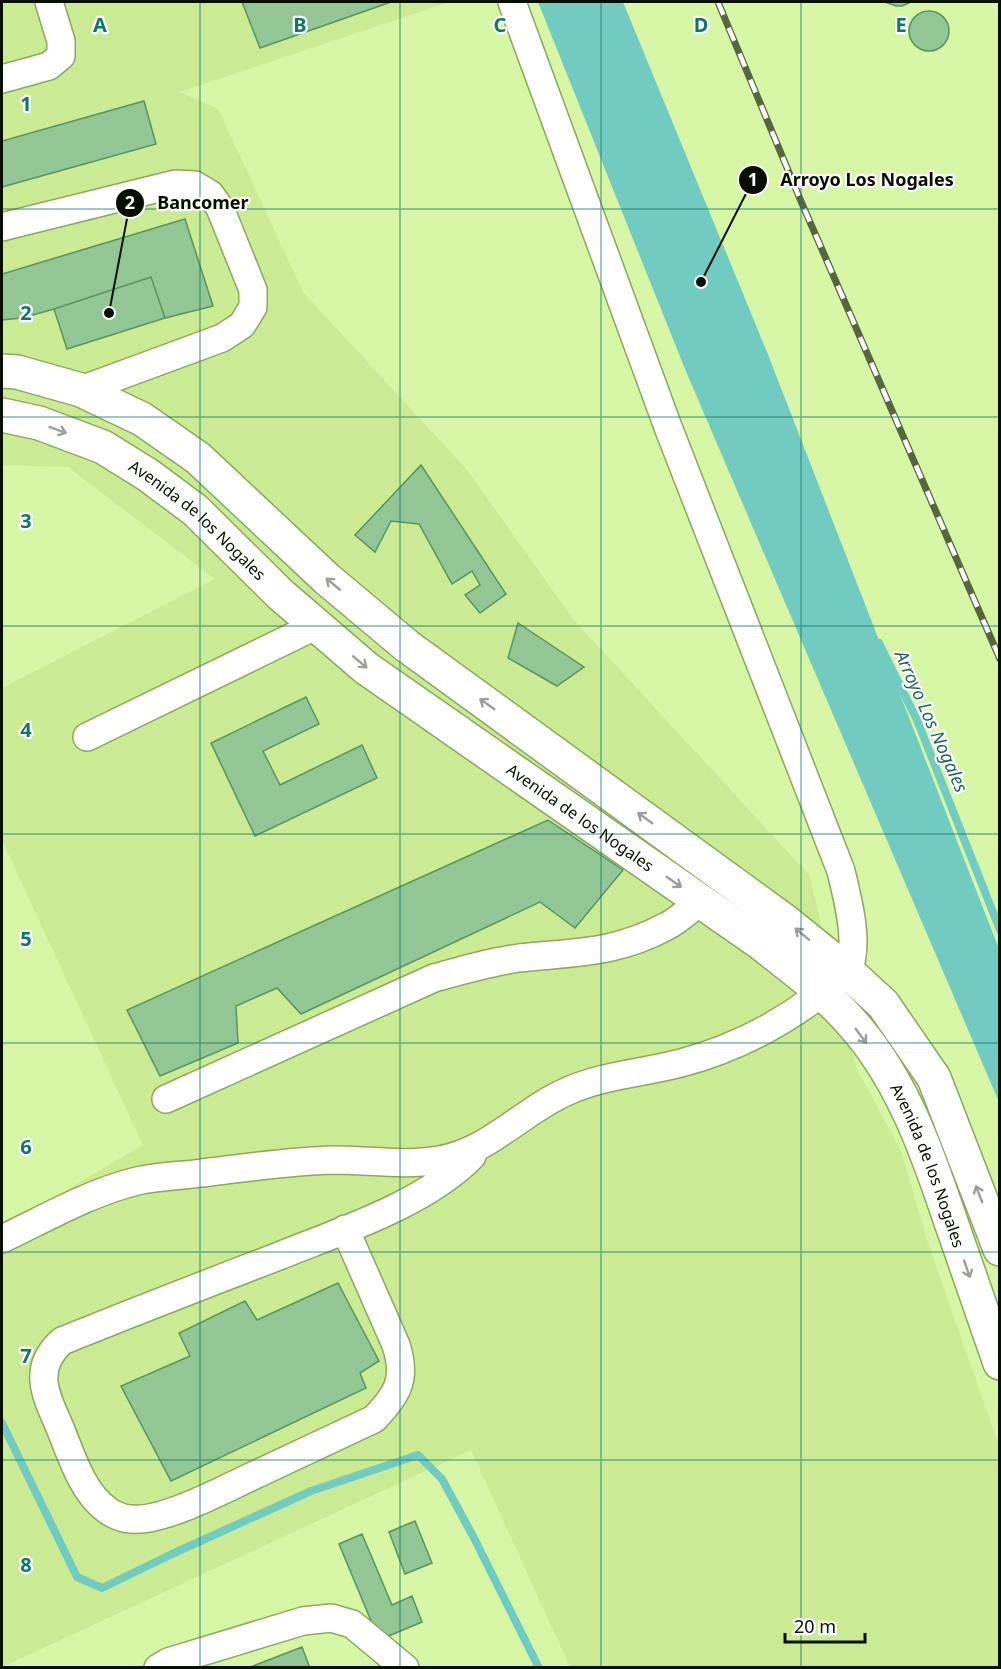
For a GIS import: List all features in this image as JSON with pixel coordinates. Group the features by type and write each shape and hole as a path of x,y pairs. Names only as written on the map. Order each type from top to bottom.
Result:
{"main road":[{"path":"2,370 81,390 142,419 198,458 327,579 407,646 766,907 847,971 882,1004 934,1078 999,1248"},
{"name":"Avenida de los Nogales","path":"2,415 39,423 103,447 148,475 195,510 280,594 366,668 701,901 793,968 821,993 864,1039 885,1068 917,1126 999,1363"}],"lane":[{"path":"2,79 49,66 61,56 61,41 49,2"},
{"path":"345,1229 402,1362 400,1382 390,1402 374,1419 217,1493 156,1517 131,1520 108,1511 90,1496 50,1405 45,1388 44,1370 50,1352 62,1341 345,1229 407,1201 458,1170 483,1145 540,1104 569,1090 604,1079 678,1063 748,1040 783,1021 847,971 853,944 850,908 841,871 668,427 512,2"},
{"path":"2,227 175,184 195,185 210,194 220,208 254,290 254,307 243,325 222,338 81,390"},
{"path":"87,737 317,625"},
{"path":"166,1099 434,978 479,965 509,960 605,950 642,938 670,925 701,901"},
{"path":"2,1239 94,1196 136,1181 263,1165 333,1160 420,1162 440,1160 464,1154 483,1145"},
{"path":"158,1668 168,1662 303,1621 331,1618 352,1624 405,1668"}],"shaded area":[{"path":"2,2 449,2 180,92 218,109 303,292 467,470 573,619 809,875 856,1067 901,1151 928,1243 999,1446 999,1667 570,1667 471,1450 2,1667 2,1228 143,1145 2,840 2,688 215,579 68,467 2,465"}],"water":[{"name":"Arroyo Los Nogales","path":"538,2 623,2 767,352 999,949 999,1102 685,369"}],"building":[{"path":"242,2 391,2 260,48"},
{"path":"885,2 911,2 896,6"},
{"path":"929,11 943,17 949,31 943,45 929,51 915,45 909,31 915,17"},
{"path":"144,101 156,144 2,187 2,141"},
{"path":"185,219 213,306 165,318 151,277 54,309 22,318 2,320 2,274"},
{"path":"151,277 165,318 67,349 54,309"},
{"path":"421,465 506,594 480,613 465,595 480,585 472,571 452,584 419,524 391,521 375,552 355,535"},
{"path":"518,623 584,667 557,686 508,658"},
{"path":"306,697 319,724 263,751 280,785 362,745 377,778 255,836 211,743"},
{"path":"548,820 623,870 575,928 540,902 301,1014 277,988 236,1006 238,1043 160,1076 127,1010"},
{"path":"338,1283 379,1361 360,1373 366,1388 171,1481 121,1386 190,1356 179,1333 245,1301 257,1320"},
{"path":"415,1521 432,1563 405,1574 389,1532"},
{"path":"362,1534 392,1605 412,1596 422,1622 379,1640 339,1544"},
{"path":"302,1647 310,1668 248,1668"}],"waterway":[{"name":"Arroyo Los Nogales","path":"879,643 917,720 1000,930"},
{"path":"2,1423 77,1577 102,1588 311,1491 418,1455 442,1479 539,1668"}],"railway":[{"path":"718,2 800,199 1000,659"}],"place":[{"name":"Arroyo Los Nogales","path":"701,282"},
{"name":"Bancomer","path":"109,313"}]}
